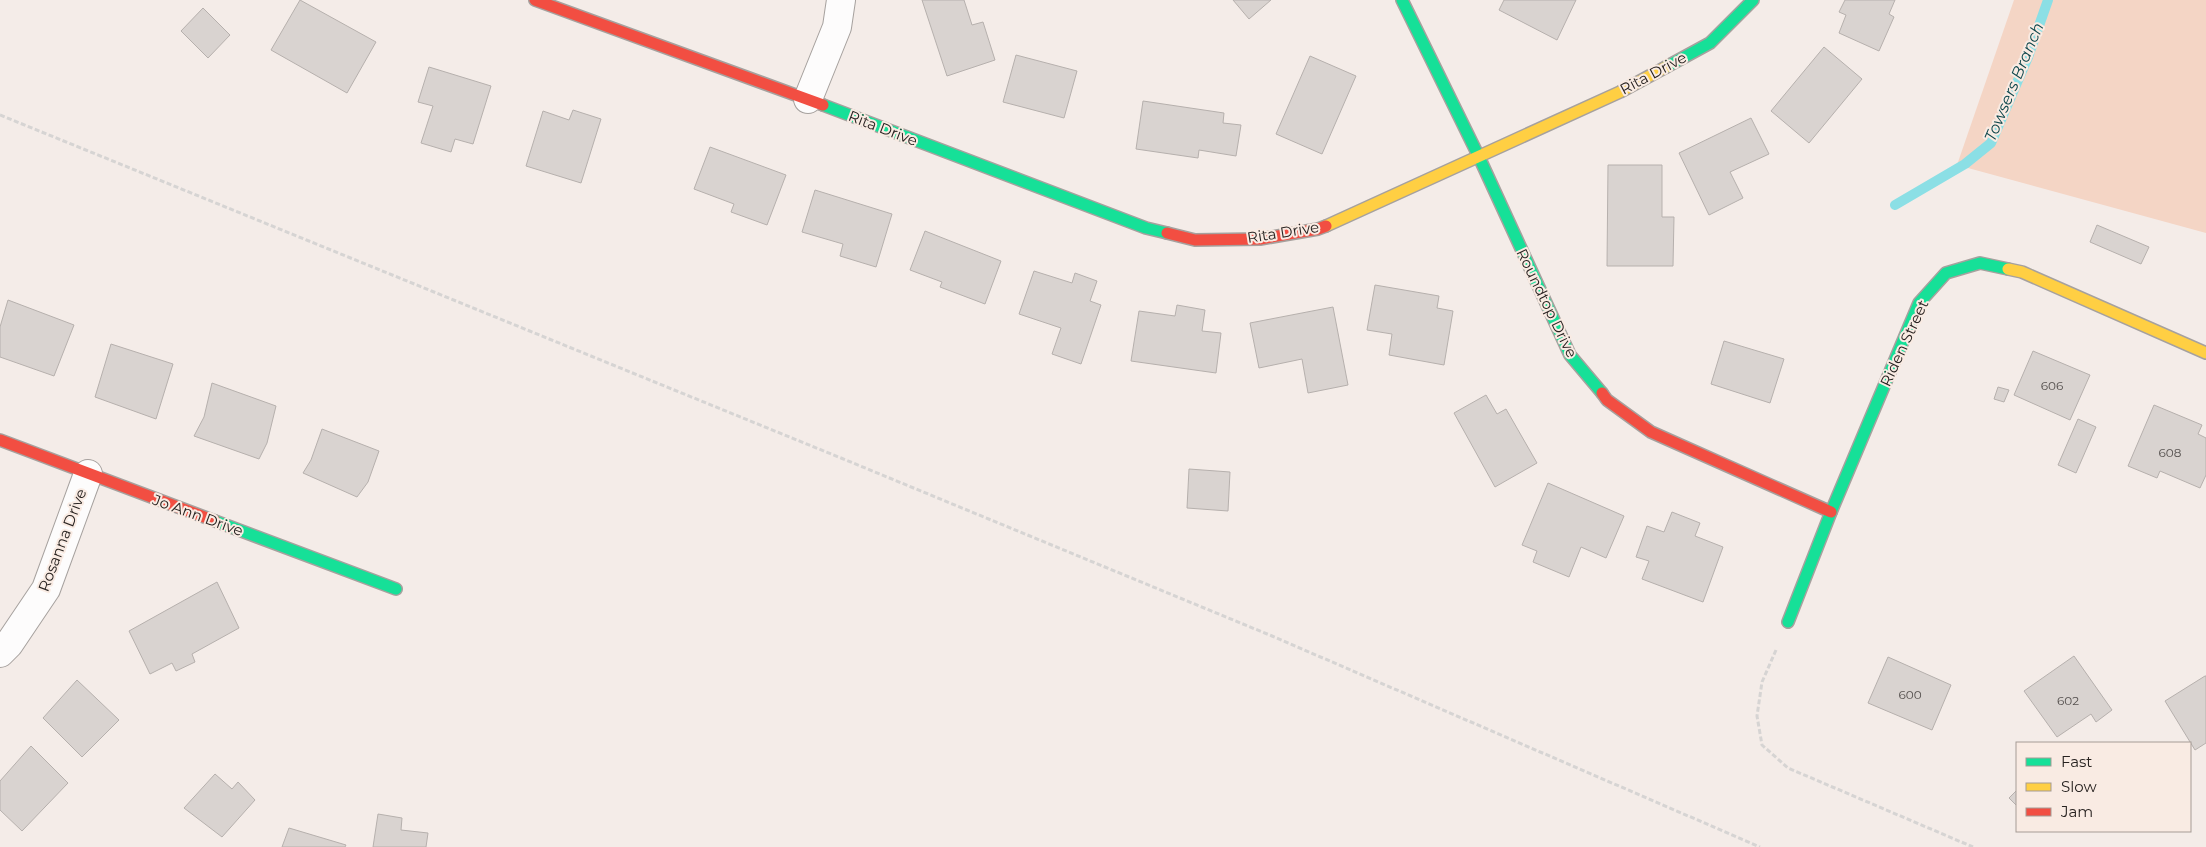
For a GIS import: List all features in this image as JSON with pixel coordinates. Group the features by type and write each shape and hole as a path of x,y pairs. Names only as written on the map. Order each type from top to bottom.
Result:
{"street":[{"name":"Rita Drive","path":"536,0 808,99 1146,228 1195,240 1260,239 1318,229 1620,92 1710,43 1753,0"},
{"path":"808,99 837,27 841,0"},
{"name":"Roundtop Drive","path":"1402,0 1570,354 1607,400 1651,432 1831,512"},
{"name":"Riden Street","path":"1788,622 1831,512 1919,303 1946,272 1980,263 2022,272 2206,353"},
{"name":"Jo Ann Drive","path":"0,440 396,589"},
{"name":"Rosanna Drive","path":"0,653 9,644 46,589 88,474"}],"path":[{"path":"0,115 832,454 1272,636 1760,847"},
{"path":"1788,622 1762,682 1757,716 1762,745 1788,768 1973,847"}],"shaded area":[{"path":"2014,0 2206,0 2206,233 1957,165"}],"building":[{"path":"300,0 376,42 347,93 271,50"},
{"path":"922,0 964,0 972,25 983,22 995,60 947,76"},
{"path":"1233,0 1271,0 1249,19"},
{"path":"1504,0 1576,0 1557,40 1499,10"},
{"path":"1845,0 1895,0 1889,14 1894,17 1879,51 1839,33 1846,15 1839,12"},
{"path":"203,8 230,35 208,58 181,31"},
{"path":"1824,47 1862,79 1809,143 1771,111"},
{"path":"1016,55 1077,71 1064,118 1003,102"},
{"path":"1310,56 1356,76 1322,154 1276,134"},
{"path":"429,67 491,86 473,144 455,139 451,152 421,143 433,106 418,102"},
{"path":"1143,101 1224,113 1223,123 1241,125 1236,156 1199,150 1198,158 1136,149"},
{"path":"573,110 601,119 581,183 526,166 543,111 569,120"},
{"path":"1751,118 1769,154 1730,172 1743,198 1709,215 1679,153"},
{"path":"710,147 786,175 767,225 731,212 734,204 694,189"},
{"path":"1608,165 1662,165 1662,217 1674,217 1673,266 1607,266"},
{"path":"815,190 892,214 876,267 840,256 843,244 802,232"},
{"path":"2097,225 2149,247 2141,264 2090,242"},
{"path":"925,231 1001,261 985,304 940,287 942,282 910,270"},
{"path":"1034,271 1072,283 1075,273 1097,281 1090,301 1101,305 1081,364 1052,354 1061,328 1019,314"},
{"path":"1375,285 1439,296 1437,308 1453,311 1444,365 1389,355 1392,334 1367,330"},
{"path":"8,300 74,325 54,376 0,357 0,327"},
{"path":"1177,305 1205,310 1202,331 1221,333 1216,373 1131,361 1139,311 1175,316"},
{"path":"1333,307 1348,385 1308,393 1302,359 1259,368 1250,323"},
{"path":"1724,341 1784,359 1770,403 1711,384"},
{"path":"111,344 173,364 156,419 95,397"},
{"path":"2033,351 2090,375 2070,420 2014,395"},
{"path":"212,383 276,406 267,443 259,459 194,436 204,417"},
{"path":"1998,387 2009,390 2004,402 1994,399"},
{"path":"1486,395 1497,414 1506,409 1537,463 1495,487 1454,413"},
{"path":"2154,405 2202,425 2198,434 2206,438 2206,475 2200,488 2160,471 2157,478 2128,466"},
{"path":"2078,419 2096,427 2076,473 2058,465"},
{"path":"322,429 379,451 368,482 357,497 303,473 311,460"},
{"path":"1189,469 1230,472 1228,511 1187,508"},
{"path":"1548,483 1624,516 1606,558 1581,547 1569,577 1533,562 1537,551 1522,545"},
{"path":"1672,512 1700,523 1695,536 1723,547 1703,602 1642,579 1649,561 1636,557 1647,526 1664,532"},
{"path":"217,582 239,628 192,654 195,662 176,671 172,663 150,674 129,631"},
{"path":"2074,656 2112,710 2096,722 2091,714 2057,737 2024,691"},
{"path":"1888,657 1951,685 1932,730 1868,703"},
{"path":"2206,676 2206,743 2195,750 2165,701"},
{"path":"77,680 119,720 82,757 43,718"},
{"path":"31,746 68,783 22,831 0,810 0,781"},
{"path":"215,774 232,789 238,782 255,800 222,837 184,808"},
{"path":"2016,791 2016,805 2009,798"},
{"path":"378,814 402,818 401,830 428,833 426,847 373,847"},
{"path":"289,828 346,845 345,847 282,847"}],"waterway":[{"name":"Towsers Branch","path":"1895,205 1965,164 1991,143 2028,57 2048,0"}],"traffic: fast":[{"path":"1402,0 1479,157 1570,355 1602,393"},
{"path":"1666,67 1710,43 1753,0"},
{"path":"823,105 1146,228 1167,233"},
{"path":"1788,622 1831,512 1919,303 1946,273 1980,263 2008,269"},
{"path":"215,521 396,589"}],"traffic: slow":[{"path":"1326,226 1620,92 1666,67"},
{"path":"2008,269 2022,272 2206,353"}],"traffic: jam":[{"path":"535,0 823,105"},
{"path":"1167,233 1195,240 1260,239 1326,226"},
{"path":"1602,393 1607,400 1651,432 1831,512"},
{"path":"0,440 215,521"}]}
